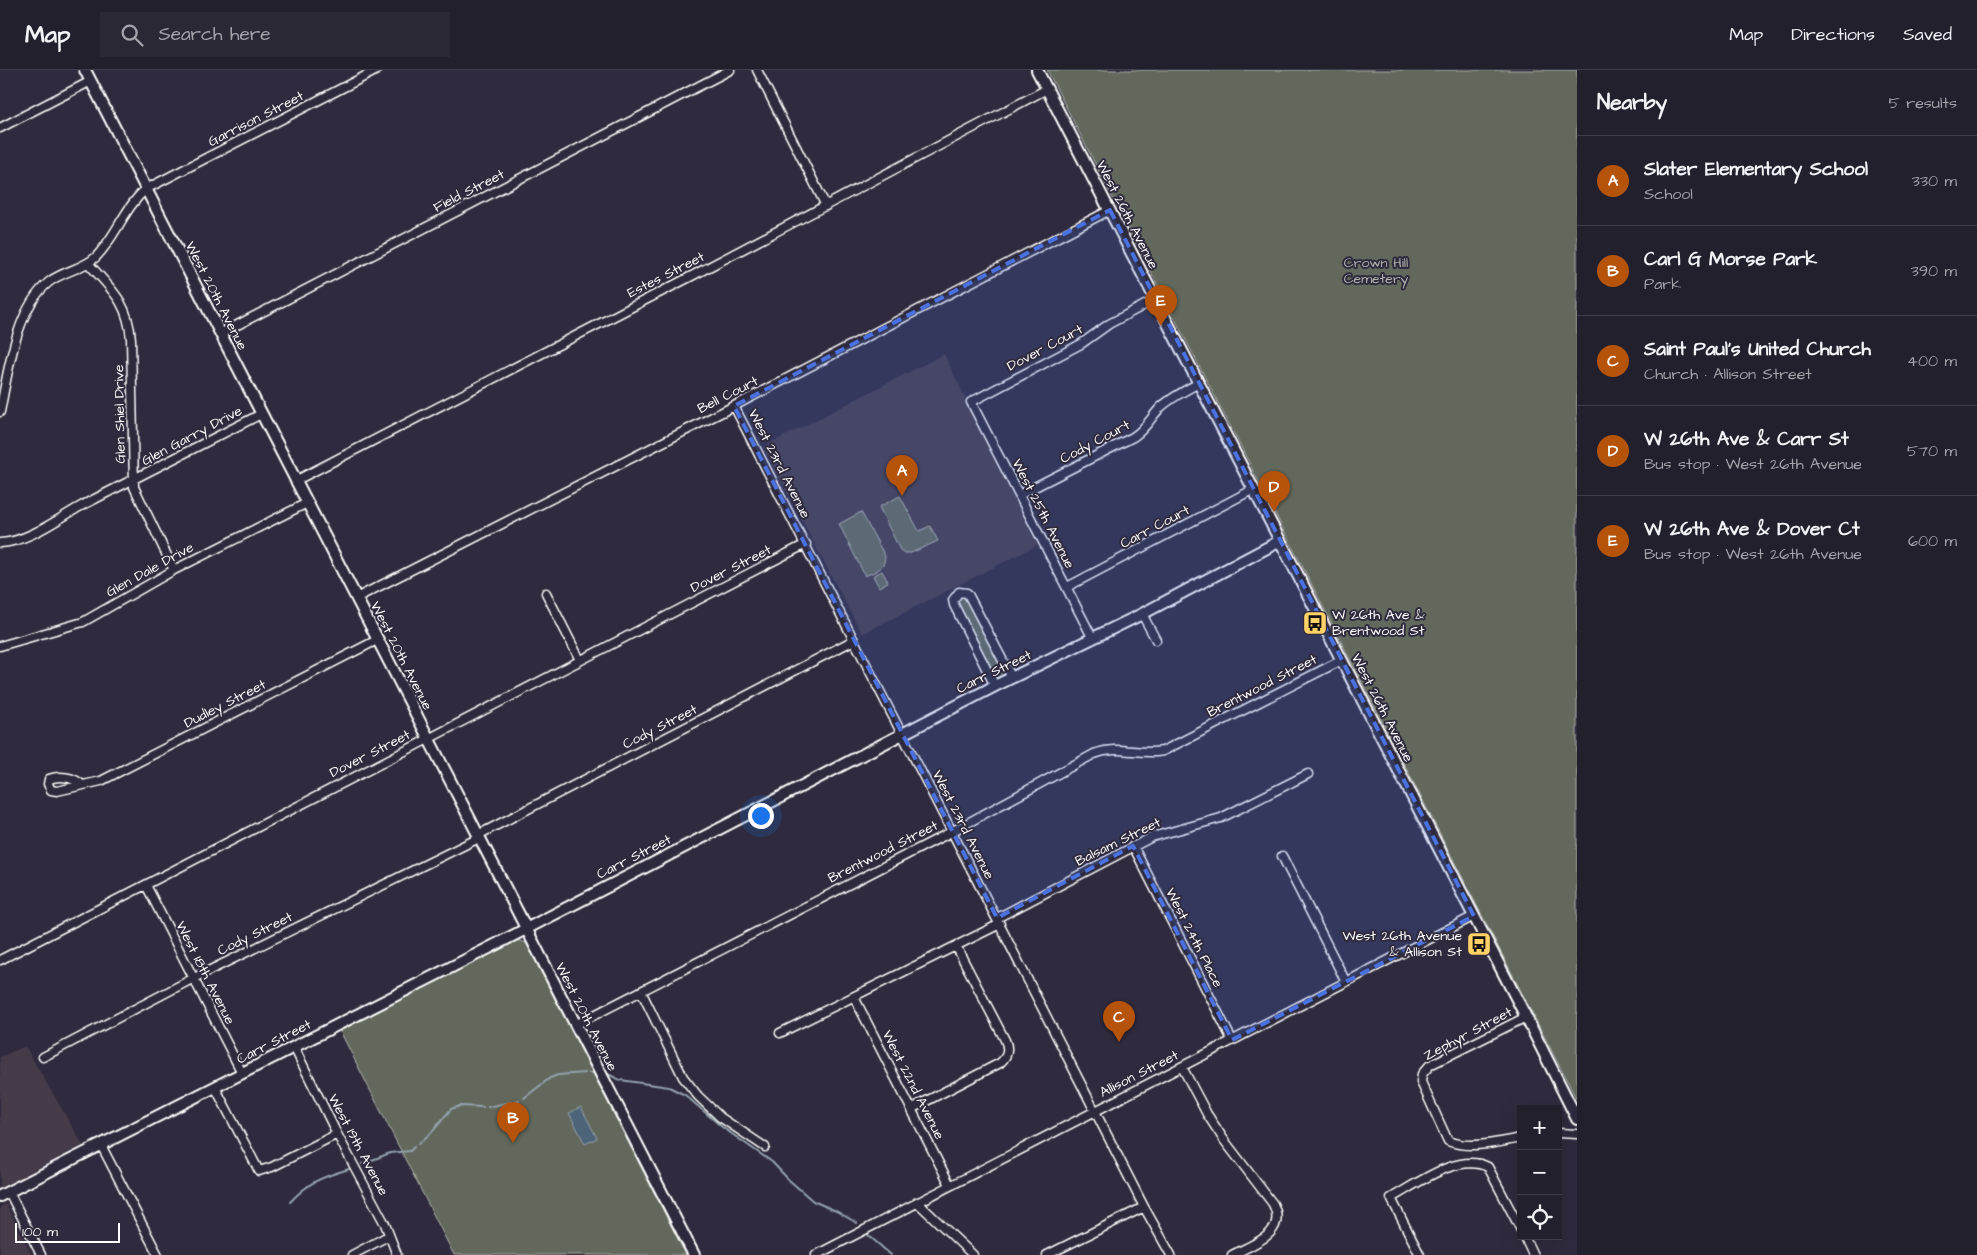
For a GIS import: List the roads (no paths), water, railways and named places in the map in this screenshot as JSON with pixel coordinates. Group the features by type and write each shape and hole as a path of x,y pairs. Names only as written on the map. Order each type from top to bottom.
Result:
{"street":[{"name":"West 20th Avenue","path":"85,70 694,1255"},
{"name":"Garrison Street","path":"146,189 377,70"},
{"name":"Field Street","path":"220,334 730,70"},
{"path":"757,70 826,206"},
{"name":"West 26th Avenue","path":"1037,70 1577,1119"},
{"path":"0,128 91,81"},
{"name":"Estes Street","path":"296,481 1047,89"},
{"path":"0,412 20,325 36,295 42,288 61,274 88,263 103,249 127,210 146,189"},
{"name":"Bell Court","path":"356,598 734,406 1110,210"},
{"name":"Glen Shiel Drive","path":"88,263 119,298 128,318 131,340 134,487 140,503 174,570"},
{"name":"Dover Court","path":"971,402 1081,344 1109,324 1156,300"},
{"path":"0,380 9,370"},
{"name":"Cody Court","path":"1019,495 1134,437 1146,428 1161,408 1170,400 1199,383"},
{"name":"West 25th Avenue","path":"971,402 1092,639"},
{"name":"West 23rd Avenue","path":"734,406 1144,1206 1171,1255"},
{"name":"Glen Garry Drive","path":"0,543 9,543 43,528 261,414"},
{"name":"Carr Court","path":"1067,587 1254,489"},
{"name":"Glen Dale Drive","path":"0,646 83,622 174,570 307,503"},
{"name":"Carr Street","path":"5,1194 995,686 1142,614 1280,541"},
{"name":"Dover Street","path":"0,960 806,544"},
{"path":"995,686 954,606 953,600 959,592 967,593 970,596 1012,678"},
{"path":"546,593 580,660"},
{"path":"1142,614 1156,640"},
{"name":"Dudley Street","path":"82,785 101,781 117,774 377,640"},
{"name":"Cody Street","path":"43,1057 194,978 479,837 854,640"},
{"name":"Brentwood Street","path":"575,1025 953,831 1094,754 1111,749 1144,753 1163,751 1342,660"},
{"name":"Balsam Street","path":"780,1033 956,946 1133,846 1166,832 1221,818 1308,774"},
{"name":"West 24th Place","path":"1133,846 1232,1040"},
{"path":"1282,856 1346,982"},
{"name":"West 18th Avenue","path":"146,884 242,1073"},
{"name":"Allison Street","path":"816,1255 1474,916"},
{"path":"911,1109 1000,1063 1006,1058 1008,1046 956,946"},
{"path":"642,991 683,1077 698,1096 720,1117 765,1147"},
{"name":"West 22nd Avenue","path":"854,997 950,1185"},
{"name":"Zephyr Street","path":"1517,1139 1488,1144 1460,1145 1448,1141 1421,1082 1422,1074 1430,1065 1526,1017"},
{"name":"West 19th Avenue","path":"294,1047 337,1134 385,1224 396,1255"},
{"path":"1182,1067 1206,1114 1277,1212 1277,1221 1272,1233 1232,1255"},
{"path":"215,1087 259,1171 272,1167 337,1134"},
{"path":"1562,1133 1577,1134"},
{"path":"100,1145 158,1255"},
{"path":"1420,1255 1391,1198 1456,1164 1478,1163 1488,1167 1517,1222"},
{"path":"5,1194 41,1255"},
{"path":"918,1202 973,1255"},
{"path":"1047,1255 1144,1206"},
{"path":"352,1255 388,1236"},
{"path":"1526,1240 1534,1255"}],"water":[{"path":"581,1107 597,1138 585,1144 569,1113"}],"waterway":[{"path":"524,1098 550,1078 558,1075 585,1073"},
{"path":"589,1073 594,1073"},
{"path":"608,1074 620,1080 669,1087 685,1095 722,1127 772,1162 813,1201 857,1223"},
{"path":"488,1107 519,1100"},
{"path":"418,1144 432,1132 451,1109 460,1106 483,1107"},
{"path":"362,1164 390,1153 410,1151 414,1147"},
{"path":"290,1202 304,1189 317,1181 349,1169"},
{"path":"867,1234 891,1255"}],"place":[{"name":"W 26th Ave & Dover Ct","path":"1161,326"},
{"name":"Slater Elementary School","path":"902,496"},
{"name":"W 26th Ave & Carr St","path":"1274,512"},
{"name":"W 26th Ave & Brentwood St","path":"1315,623"},
{"name":"West 26th Avenue & Allison St","path":"1479,944"},
{"name":"Saint Paul's United Church","path":"1119,1042"},
{"name":"Carl G Morse Park","path":"513,1143"}],"park label":[{"name":"Crown Hill Cemetery","path":"1376,272"}]}
